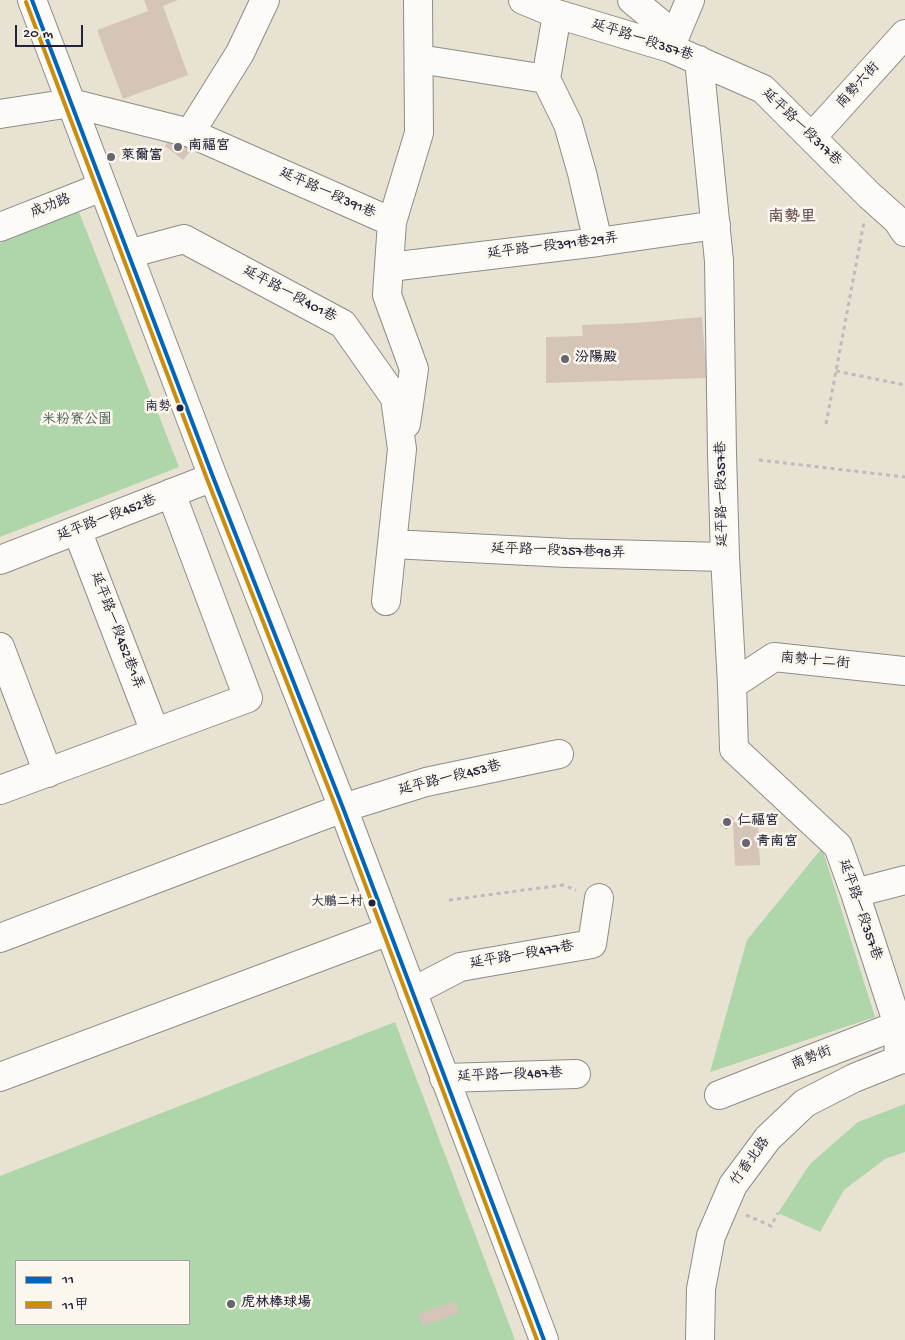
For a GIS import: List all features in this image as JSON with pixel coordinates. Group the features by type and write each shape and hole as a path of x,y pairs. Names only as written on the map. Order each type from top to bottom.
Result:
{"street":[{"path":"32,0 213,477 343,808 544,1340"},
{"path":"190,132 240,53 265,0"},
{"path":"392,222 419,133 418,0"},
{"name":"延平路一段357巷","path":"523,0 557,14 670,48 699,60 719,261 725,558 734,749 838,846 901,1025 902,1059"},
{"path":"632,0 660,24 670,48"},
{"path":"670,48 690,0"},
{"path":"557,14 546,78 568,124 598,242"},
{"name":"南勢六街","path":"812,137 905,34"},
{"path":"419,59 546,78"},
{"name":"延平路一段317巷","path":"699,60 763,89 869,195 902,223"},
{"path":"0,114 71,103"},
{"name":"延平路一段391巷","path":"71,103 190,132 392,222 387,294 414,369 402,449"},
{"name":"成功路","path":"0,228 102,187"},
{"name":"延平路一段391巷29弄","path":"390,267 598,242 716,225"},
{"name":"延平路一段401巷","path":"128,254 184,239 343,324 395,398 402,449 386,601"},
{"name":"延平路一段452巷","path":"0,560 213,477"},
{"path":"0,790 248,698 171,493"},
{"name":"延平路一段452巷1弄","path":"77,530 155,732"},
{"name":"延平路一段357巷98弄","path":"392,544 567,553 725,558"},
{"path":"0,647 48,773"},
{"name":"南勢十二街","path":"732,685 774,657 905,671"},
{"name":"延平路一段453巷","path":"0,938 343,808 426,782 560,754"},
{"path":"855,893 905,880"},
{"name":"延平路一段477巷","path":"412,992 460,967 592,944 598,898"},
{"path":"0,1077 389,931"},
{"name":"南勢街","path":"719,1096 901,1025"},
{"name":"竹香北路","path":"700,1340 701,1289 711,1236 733,1185 768,1138 805,1103 854,1078 902,1059"},
{"name":"延平路一段487巷","path":"444,1078 576,1074"}],"path":[{"path":"826,424 869,195"},
{"path":"836,371 905,385"},
{"path":"759,460 905,477"},
{"path":"449,900 563,885 598,898"},
{"path":"741,1212 772,1226 778,1213"}],"green space":[{"name":"米粉寮公園","path":"79,212 179,467 0,537 0,243"},
{"path":"822,848 875,1017 710,1072 747,940"},
{"name":"虎林棒球場","path":"395,1022 515,1340 0,1340 0,1176"},
{"path":"905,1104 905,1152 885,1159 844,1190 820,1232 778,1213 810,1164 858,1122"}],"building":[{"path":"144,0 178,0 163,6 188,75 123,99 97,30 148,11"},
{"name":"南福宮","path":"173,135 192,149 183,160 165,146"},
{"path":"702,317 707,378 546,383 546,337 583,336 582,325 636,323"},
{"name":"仁福宫","path":"727,814 734,818 727,830 720,825"},
{"name":"青南宫","path":"758,821 760,865 735,866 733,822"},
{"path":"455,1301 459,1313 423,1326 418,1314"}],"transit line":[{"name":"11","path":"32,0 213,477 343,808 544,1340"},
{"name":"11甲","path":"26,2 207,479 337,810 537,1340"}],"place":[{"name":"南福宮","path":"178,147"},
{"name":"萊爾富","path":"111,157"},
{"name":"汾陽殿","path":"565,359"},
{"name":"南勢","path":"180,408"},
{"name":"仁福宫","path":"727,822"},
{"name":"青南宫","path":"746,843"},
{"name":"大鵬二村","path":"372,903"},
{"name":"虎林棒球場","path":"231,1304"}],"district":[{"name":"南勢里","path":"792,219"}]}
